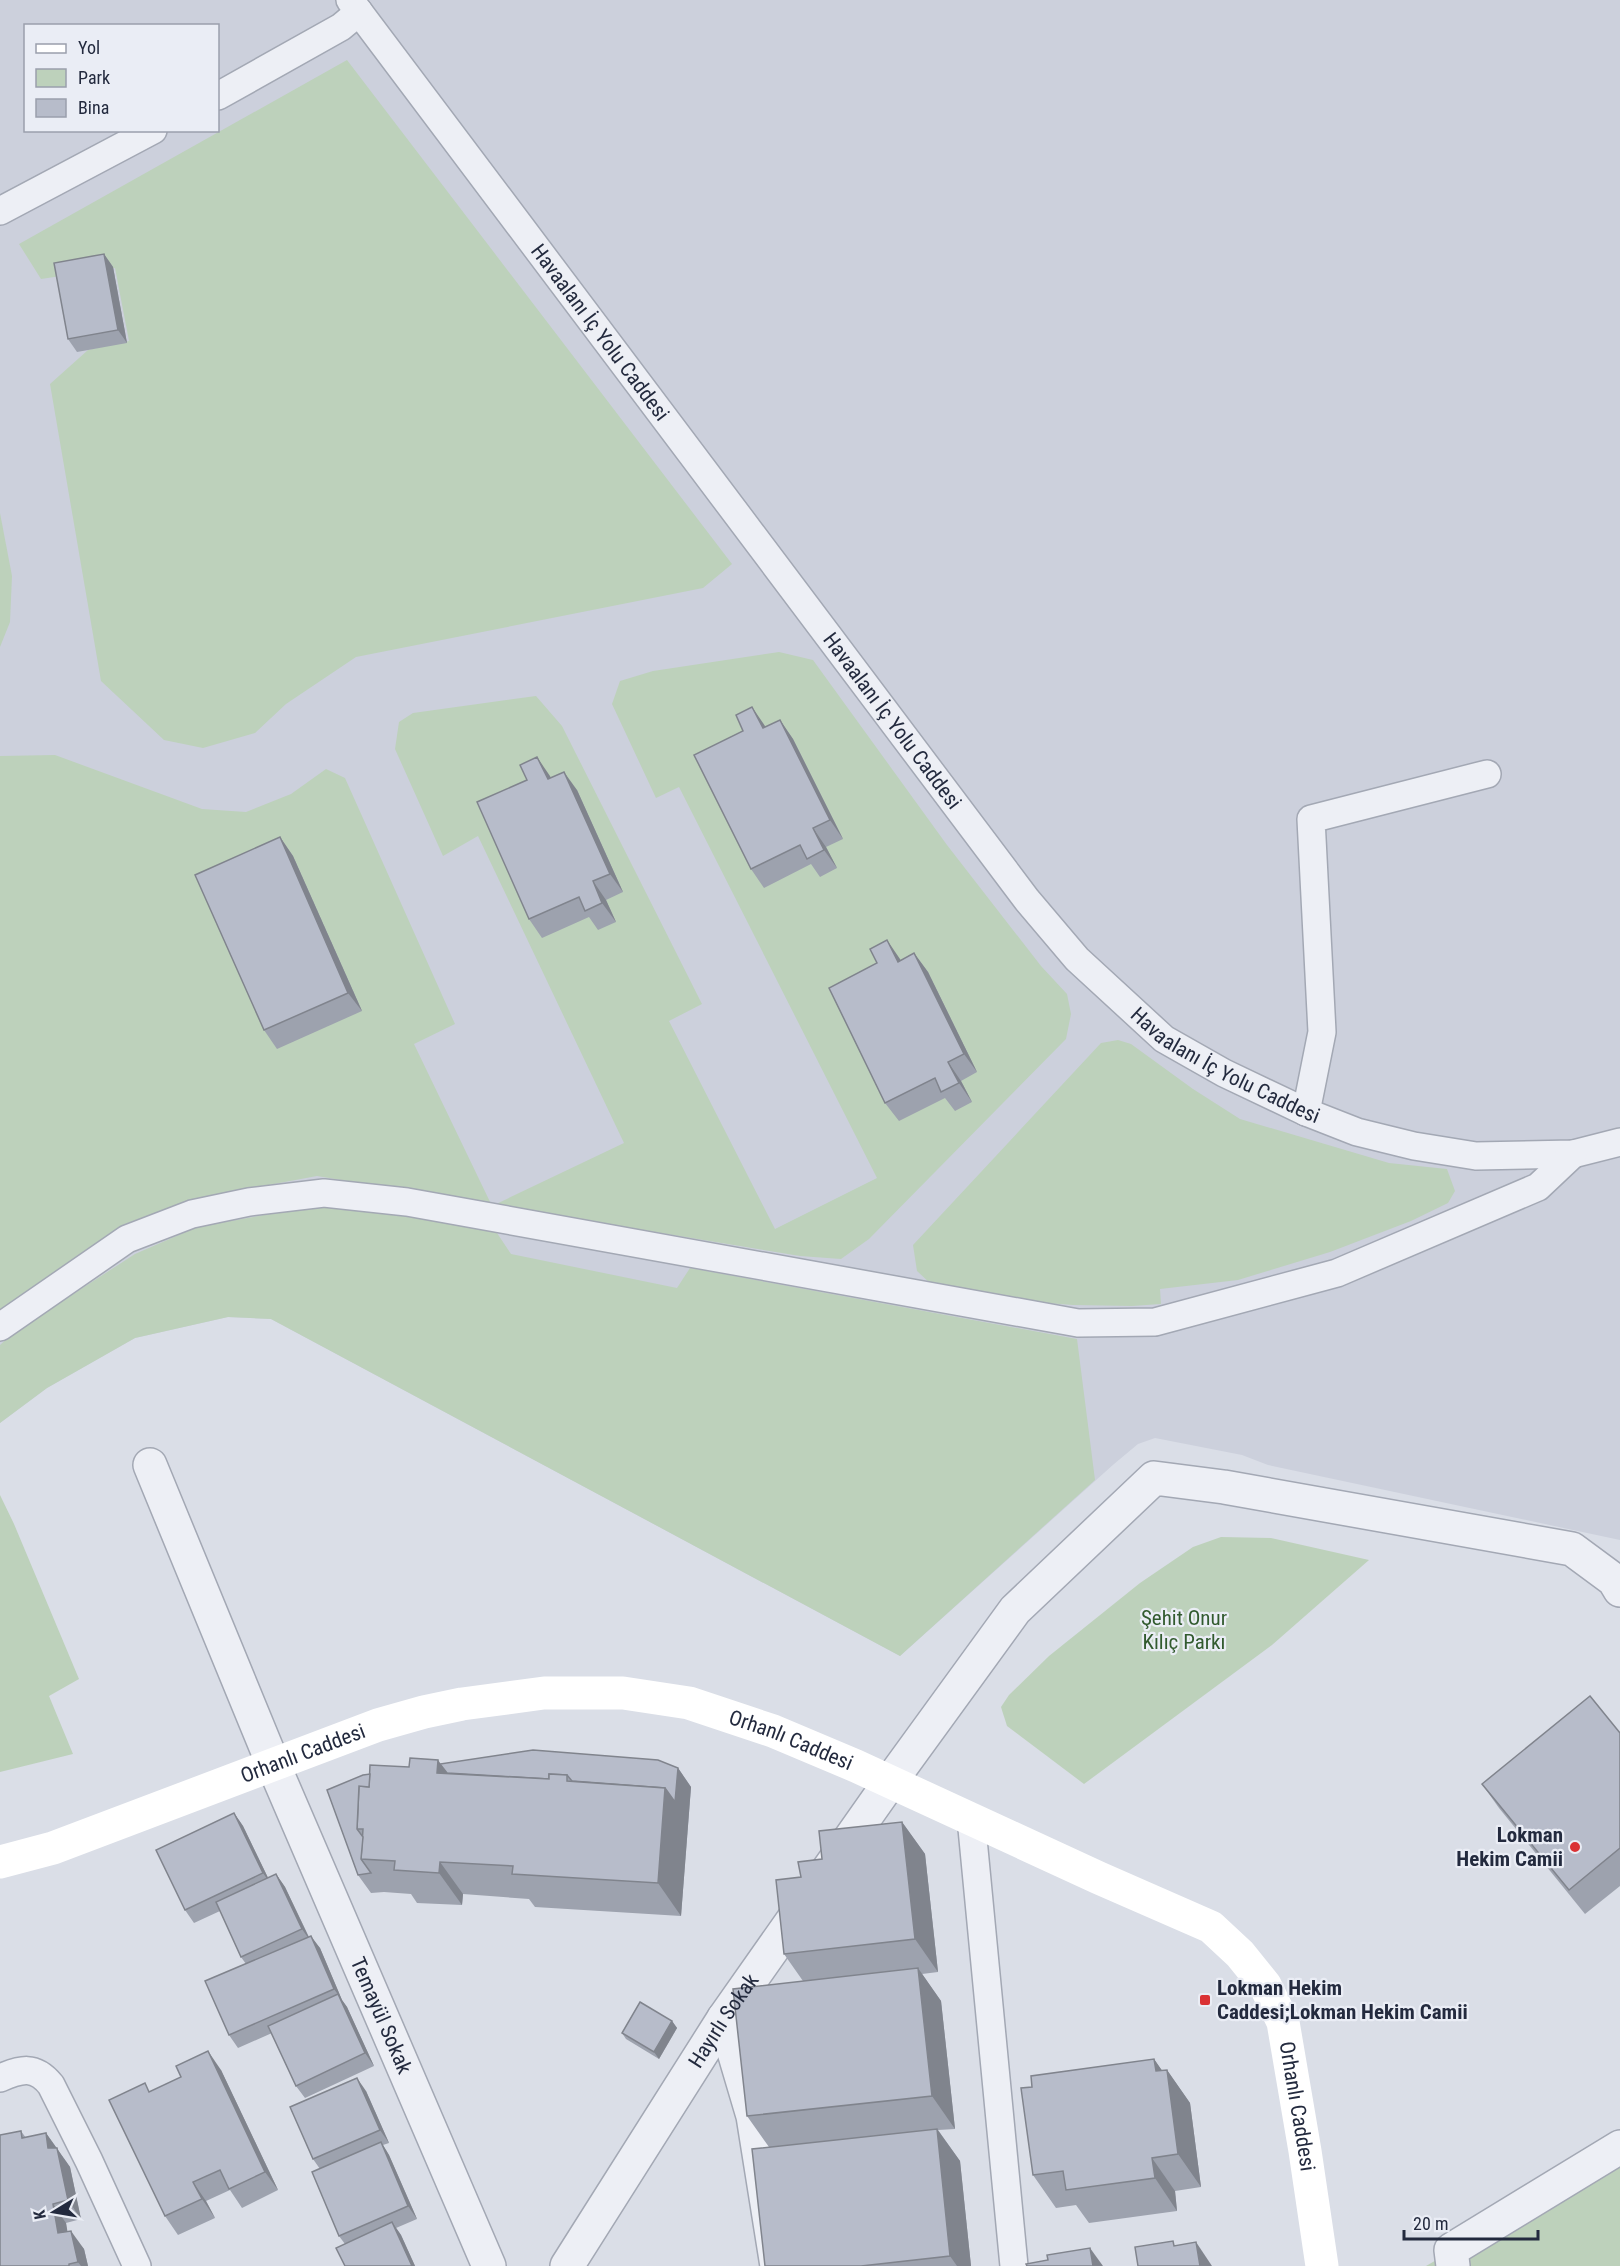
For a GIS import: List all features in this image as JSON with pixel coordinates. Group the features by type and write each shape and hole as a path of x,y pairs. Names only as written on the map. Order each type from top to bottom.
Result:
{"street":[{"name":"Temayül Sokak","path":"150,1464 273,1764 489,2266"},
{"name":"Hayırlı Sokak","path":"567,2266 724,2018 890,1782 1016,1610 1154,1478 1224,1487 1572,1549 1614,1580 1620,1590"},
{"name":"Orhanlı Caddesi","path":"0,1862 53,1848 378,1725 424,1712 462,1704 544,1693 623,1693 689,1703 773,1731 1211,1927 1240,1954 1259,1977 1283,2022 1322,2266"},
{"path":"724,2018 753,2116 777,2266"},
{"path":"1453,2266 1451,2250 1620,2147"}],"lane":[{"path":"219,95 341,27 355,6"},
{"name":"Havaalanı İç Yolu Caddesi","path":"355,6 1027,900 1077,959 1164,1039 1224,1073 1306,1112 1357,1132 1414,1146 1476,1156 1573,1154 1620,1142"},
{"path":"0,211 149,132"},
{"path":"1306,1112 1322,1032 1311,819 1487,774"},
{"path":"0,1327 127,1239 192,1214 249,1202 324,1194 407,1203 1078,1323 1155,1323 1337,1273 1538,1187 1573,1154"},
{"path":"971,1818 1014,2266"},
{"path":"0,2078 24,2070 44,2076 51,2085 137,2266"}],"shaded area":[{"path":"0,0 1620,0 1620,1540 1268,1465 1242,1455 1155,1438 1138,1444 1114,1464 900,1656 271,1319 228,1317 135,1338 47,1388 0,1423"}],"green space":[{"path":"347,60 732,564 703,588 356,657 286,704 255,733 203,748 164,740 101,681 50,384 88,350 129,341 115,268 41,279 19,244"},
{"path":"0,513 12,576 10,622 0,647"},
{"path":"779,652 813,660 947,845 1041,966 1067,994 1071,1014 1066,1039 869,1239 841,1259 800,1256 494,1205 624,1143 478,836 443,856 395,749 399,722 413,713 536,696 562,726 702,1004 669,1021 775,1229 877,1178 679,787 656,798 612,704 620,681 653,671"},
{"path":"55,755 202,809 246,812 291,794 326,769 345,778 455,1024 414,1044 491,1205 317,1176 193,1199 125,1224 0,1310 0,756"},
{"path":"1118,1040 1131,1044 1193,1089 1240,1119 1389,1163 1447,1169 1455,1191 1448,1203 1411,1221 1330,1252 1238,1280 1160,1289 1161,1304 1073,1305 980,1298 932,1285 917,1271 913,1245 1101,1043"},
{"path":"325,1204 391,1212 495,1230 511,1254 677,1288 690,1268 1077,1339 1095,1480 900,1656 271,1319 228,1317 135,1338 47,1388 0,1423 0,1345 13,1333 135,1254 197,1227"},
{"path":"0,1495 79,1679 49,1696 73,1754 0,1772"},
{"name":"Şehit Onur Kılıç Parkı","path":"1221,1537 1271,1538 1369,1560 1272,1645 1084,1784 1007,1726 1001,1707 1009,1695 1049,1656 1140,1583 1193,1547"},
{"path":"1620,2154 1620,2266 1426,2266"}],"building":[{"path":"104,254 118,330 68,339 54,263"},
{"path":"752,707 763,728 780,720 830,820 813,828 824,850 807,859 800,845 751,869 694,755 743,731 736,715"},
{"path":"537,757 548,779 564,772 610,874 593,881 602,903 585,911 579,897 529,919 477,802 527,780 520,765"},
{"path":"280,837 348,993 264,1030 195,875"},
{"path":"887,940 898,962 914,953 964,1054 948,1062 959,1083 941,1092 935,1078 885,1103 829,988 877,963 870,949"},
{"name":"Lokman Hekim Camii","path":"1590,1696 1620,1733 1620,1848 1569,1890 1482,1784"},
{"path":"533,1750 658,1760 678,1768 675,1802 665,1788 572,1781 567,1775 549,1774 549,1779 447,1773 440,1764"},
{"path":"410,1758 438,1760 437,1773 549,1779 549,1774 567,1775 567,1781 665,1788 658,1883 512,1874 513,1866 440,1862 439,1873 394,1870 395,1861 361,1859 363,1829 357,1829 359,1786 369,1787 370,1765 409,1767"},
{"path":"370,1774 369,1787 359,1786 357,1829 363,1837 361,1859 371,1873 358,1875 327,1790"},
{"path":"234,1813 263,1873 185,1910 156,1850"},
{"path":"902,1822 915,1939 784,1954 776,1880 801,1877 798,1862 822,1859 819,1831"},
{"path":"276,1874 302,1929 241,1957 216,1902"},
{"path":"311,1936 334,1989 229,2035 205,1981"},
{"path":"918,1968 932,2096 747,2116 733,1989"},
{"path":"338,1994 365,2053 296,2086 268,2026"},
{"path":"640,2002 672,2021 654,2052 622,2033"},
{"path":"208,2051 265,2172 229,2189 220,2170 193,2182 202,2199 165,2216 109,2100 145,2083 149,2092 181,2077 176,2066"},
{"path":"1154,2059 1156,2071 1167,2070 1178,2154 1152,2158 1155,2178 1066,2190 1063,2171 1033,2175 1021,2088 1032,2087 1031,2076"},
{"path":"357,2078 380,2130 313,2159 290,2107"},
{"path":"937,2129 950,2256 861,2266 765,2266 752,2149"},
{"path":"21,2131 22,2138 46,2133 48,2148 57,2148 68,2200 53,2204 58,2233 71,2231 78,2262 69,2264 69,2266 0,2266 0,2135"},
{"path":"381,2142 408,2206 339,2236 312,2172"},
{"path":"392,2222 412,2266 345,2266 336,2248"},
{"path":"1173,2241 1174,2246 1196,2242 1200,2266 1138,2266 1135,2247"},
{"path":"1090,2248 1093,2266 1027,2266 1026,2264 1048,2260 1047,2255"}],"place":[{"name":"Lokman Hekim Camii","path":"1575,1847"},
{"name":"Lokman Hekim Caddesi;Lokman Hekim Camii","path":"1205,2000"}]}
